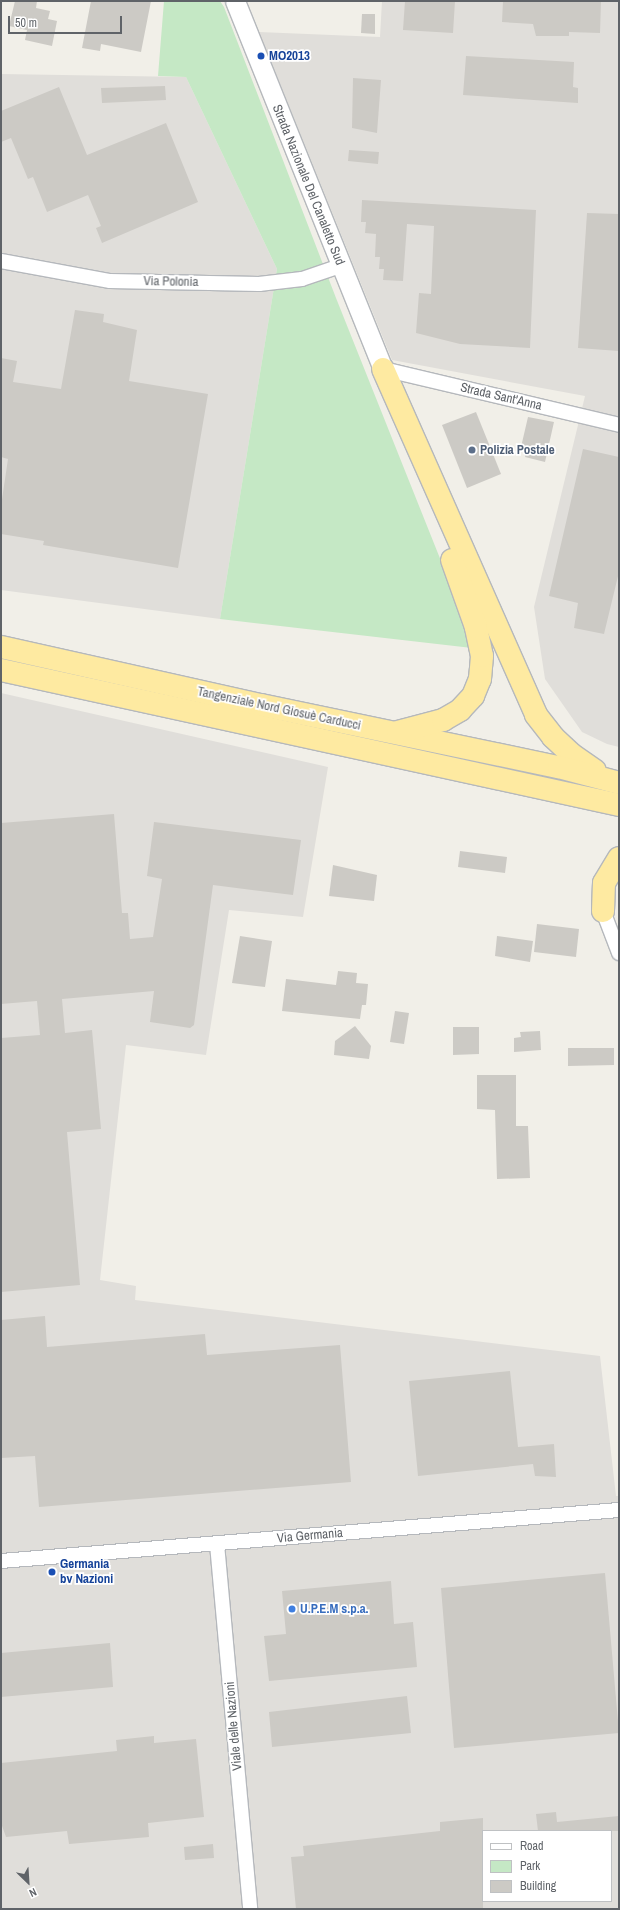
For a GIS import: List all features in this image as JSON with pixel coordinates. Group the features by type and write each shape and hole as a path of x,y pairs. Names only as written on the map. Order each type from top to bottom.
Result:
{"highway":[{"path":"383,369 476,627 482,656 480,679 473,696 460,710 443,720 393,734"},
{"path":"383,369 536,715 553,737 571,754 616,783"},
{"name":"Tangenziale Nord Giosuè Carducci","path":"1,647 393,734 559,767 616,783"},
{"name":"Tangenziale Nord Giosuè Carducci","path":"1,670 619,805"},
{"path":"603,911 604,882 619,858"}],"main road":[{"name":"Strada Nazionale Del Canaletto Sud","path":"235,1 340,266 383,369"}],"street":[{"name":"Via Polonia","path":"1,261 110,281 251,283 302,279 340,266"},
{"name":"Strada Sant'Anna","path":"383,369 619,425"},
{"path":"603,911 619,953"},
{"name":"Via Germania","path":"1,1561 619,1510"},
{"name":"Viale delle Nazioni","path":"217,1544 250,1909"}],"shaded area":[{"path":"382,1 619,1 619,747 607,744 582,732 545,679 534,607 585,396 392,360 259,32 380,37"},
{"path":"1,74 186,77 277,269 220,619 1,590"},
{"path":"1,693 328,767 303,917 229,910 206,1055 126,1045 100,1280 136,1286 135,1300 600,1356 616,1496 619,1496 619,1909 1,1909"}],"green space":[{"path":"164,1 220,1 224,7 336,298 463,616 472,648 220,619 277,269 186,77 158,76"}],"building":[{"path":"15,1 37,1 36,8 50,11 48,19 57,21 52,46 25,40 27,30 9,26"},
{"path":"91,1 151,1 141,52 101,44 100,51 82,48"},
{"path":"405,1 455,1 453,33 403,30"},
{"path":"503,1 601,1 600,33 569,32 569,36 536,36 533,24 502,22"},
{"path":"362,14 375,14 375,34 361,33"},
{"path":"466,56 574,62 573,87 578,88 578,103 463,95"},
{"path":"353,78 381,80 377,133 352,128"},
{"path":"165,86 166,100 102,103 101,88"},
{"path":"59,87 87,155 166,123 198,202 102,243 96,228 101,226 88,195 47,212 33,177 28,179 11,138 1,142 1,111"},
{"path":"349,150 379,152 378,164 348,161"},
{"path":"362,200 536,210 530,348 460,344 416,333 419,293 431,294 434,226 407,224 403,281 383,280 384,269 379,269 380,257 375,257 376,234 365,233 366,222 361,222"},
{"path":"587,213 619,214 619,351 578,348"},
{"path":"75,310 104,314 103,322 137,330 129,381 208,394 178,568 43,545 44,541 1,534 1,506 8,459 1,457 1,358 17,361 13,382 61,389"},
{"name":"Polizia Postale","path":"476,412 501,474 467,488 442,425"},
{"path":"528,417 554,422 545,462 525,457 527,448 521,447"},
{"path":"583,449 619,457 619,572 604,634 574,628 578,603 549,596"},
{"path":"114,814 122,913 128,913 130,939 153,937 162,879 147,876 154,822 301,840 293,895 213,885 194,1025 190,1028 150,1022 154,991 62,999 65,1033 92,1030 101,1129 67,1132 80,1285 1,1292 1,1038 40,1035 37,1001 1,1004 1,823"},
{"path":"460,851 507,857 505,873 458,867"},
{"path":"333,865 377,875 374,901 329,896"},
{"path":"537,924 579,929 576,957 534,952"},
{"path":"240,936 272,941 265,987 232,983"},
{"path":"497,936 533,941 530,962 495,956"},
{"path":"338,971 357,973 356,983 368,984 366,1005 362,1005 360,1019 282,1011 286,979 336,985"},
{"path":"395,1011 409,1013 404,1044 390,1042"},
{"path":"355,1026 371,1046 369,1059 334,1055 335,1041"},
{"path":"453,1027 479,1027 479,1054 453,1055"},
{"path":"540,1031 541,1050 514,1052 514,1038 521,1037 520,1032"},
{"path":"568,1048 614,1048 614,1065 568,1066"},
{"path":"477,1075 516,1075 516,1126 528,1126 530,1178 497,1179 495,1110 477,1109"},
{"path":"45,1316 47,1347 205,1334 207,1355 340,1345 351,1482 39,1507 35,1456 1,1458 1,1320"},
{"path":"510,1371 518,1447 554,1444 556,1477 535,1476 533,1464 418,1476 409,1381"},
{"path":"605,1573 619,1733 454,1748 441,1588"},
{"path":"391,1581 394,1624 413,1622 417,1667 269,1681 264,1636 286,1634 282,1591"},
{"path":"110,1643 113,1687 1,1697 1,1653"},
{"path":"407,1696 411,1733 272,1747 269,1712"},
{"path":"154,1736 154,1743 196,1739 204,1817 148,1823 149,1837 69,1844 67,1831 6,1837 1,1823 1,1763 117,1751 116,1740"},
{"path":"556,1812 557,1822 619,1816 619,1831 538,1830 536,1814"},
{"path":"483,1818 483,1909 296,1909 291,1857 304,1856 303,1846 440,1831 440,1822"},
{"path":"213,1844 214,1858 185,1860 184,1847"}],"place":[{"name":"MO2013","path":"261,56"},
{"name":"Polizia Postale","path":"472,450"},
{"name":"Germania bv Nazioni","path":"52,1572"},
{"name":"U.P.E.M s.p.a.","path":"292,1609"}]}
